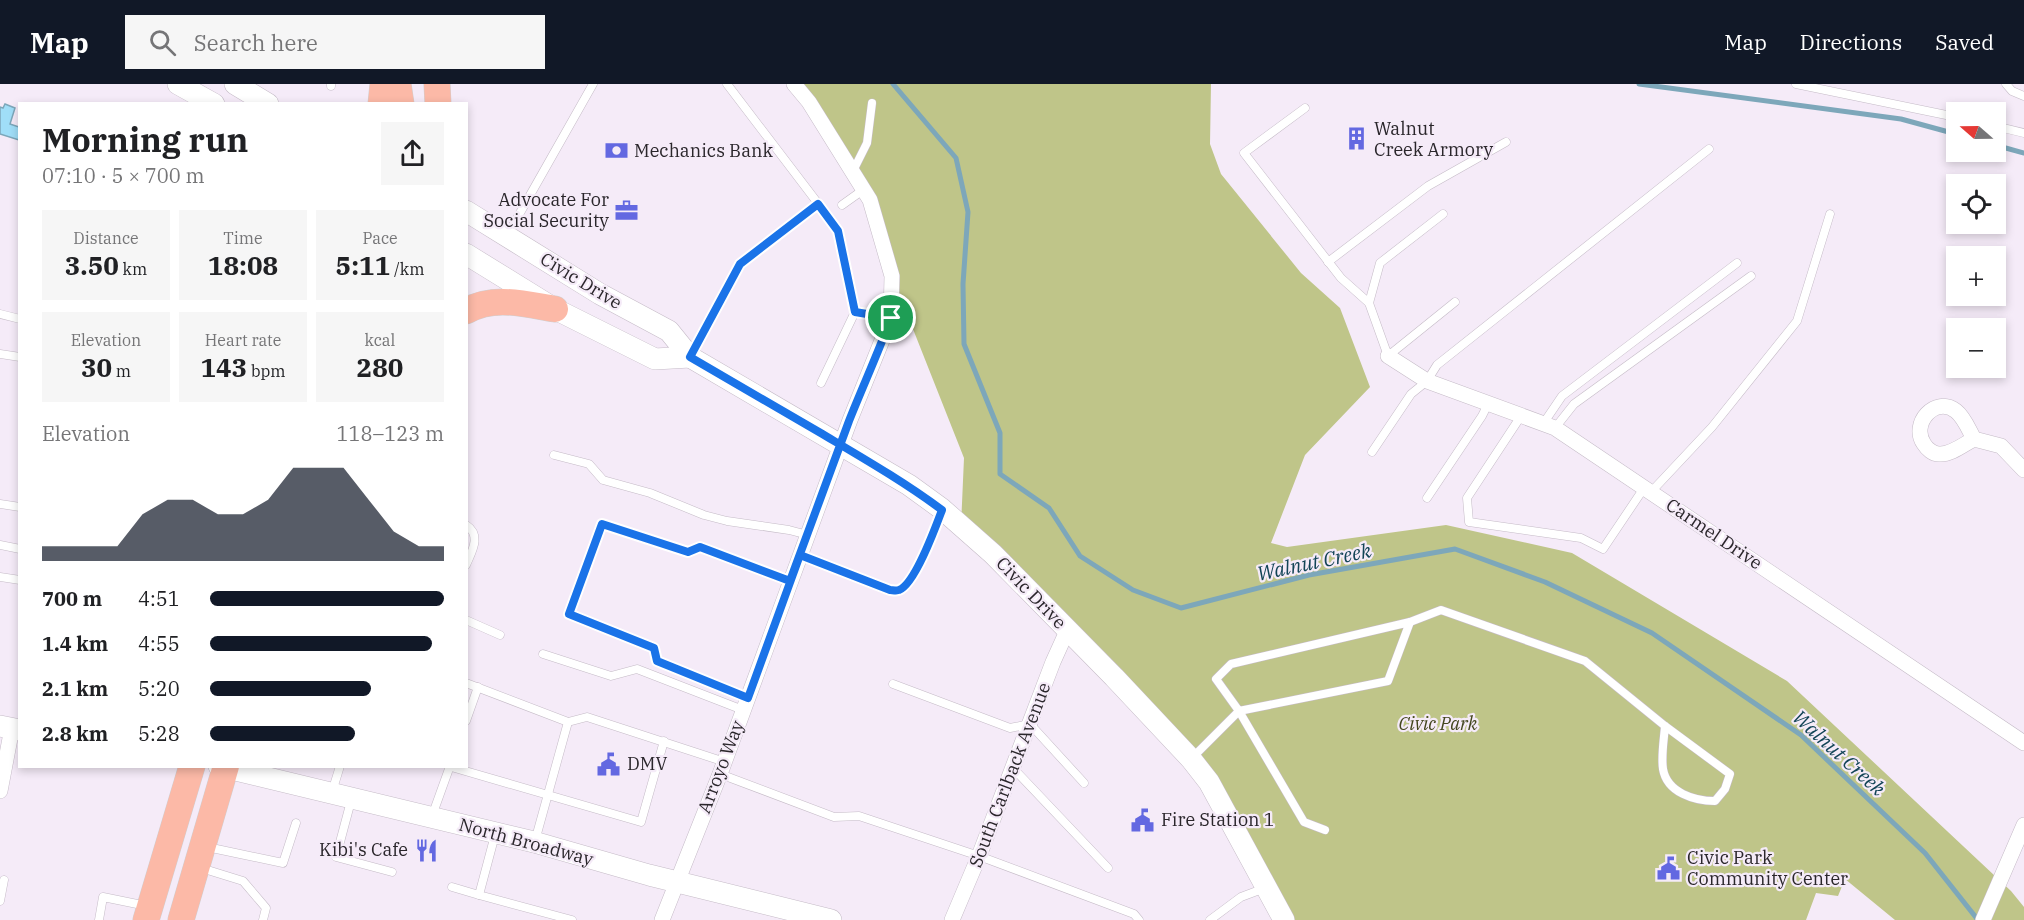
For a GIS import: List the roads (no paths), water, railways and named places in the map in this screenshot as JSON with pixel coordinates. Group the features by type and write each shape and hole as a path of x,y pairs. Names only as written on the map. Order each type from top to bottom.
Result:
{"highway":[{"path":"381,102 383,84"},
{"path":"398,84 401,102"},
{"path":"437,84 438,102"},
{"path":"468,310 478,304 491,301 509,301 555,309"},
{"path":"148,913 191,768"},
{"path":"181,920 224,768"}],"main road":[{"path":"178,84 210,102"},
{"path":"241,86 265,102"},
{"name":"Civic Drive","path":"468,212 600,294 669,331 690,357 909,485 993,554 1191,759 1209,782 1284,920"},
{"name":"Civic Drive","path":"468,255 555,309 655,359 690,357"},
{"name":"North Broadway","path":"228,768 534,842 677,882 831,920"}],"street":[{"path":"794,84 809,102 870,200 892,276 891,318"},
{"name":"Arroyo Way","path":"662,920 722,768 807,535 891,318"},
{"name":"Carmel Drive","path":"1388,356 1427,381 1549,426 2024,743"},
{"path":"1974,439 2001,446 2024,470"},
{"name":"South Carlback Avenue","path":"952,920 1067,631"},
{"path":"0,791 10,728"},
{"path":"1983,920 2024,825"}],"lane":[{"path":"506,236 593,84"},
{"path":"727,84 838,231 855,312 822,383"},
{"path":"1796,84 1946,115"},
{"path":"2006,84 2012,91 2024,96"},
{"path":"852,172 867,143 872,103"},
{"path":"1305,108 1244,153 1341,278 1369,303 1388,356 1455,302"},
{"path":"2006,129 2024,133"},
{"path":"1328,262 1428,186 1506,142"},
{"path":"1372,452 1411,394 1427,381 1437,365 1709,149"},
{"path":"843,205 863,190"},
{"path":"690,357 740,264 818,204"},
{"path":"1369,303 1380,263 1443,214"},
{"path":"1521,416 1467,498 1469,522 1581,538 1603,549 1648,490 1712,428 1797,321 1830,214"},
{"path":"1549,426 1562,396 1737,263"},
{"path":"1549,426 1574,404 1751,276"},
{"path":"855,312 891,318"},
{"path":"0,314 18,318"},
{"path":"0,354 18,357"},
{"path":"1427,498 1482,417 1488,404"},
{"path":"554,455 589,464 603,480 650,492 704,515 807,535"},
{"path":"0,504 18,507"},
{"path":"800,555 890,590 898,590 909,580 932,539 942,510"},
{"path":"746,704 657,661 654,648 569,614 602,524 688,552 700,547 790,581"},
{"path":"468,526 474,530 476,539 468,561"},
{"path":"0,545 18,549"},
{"path":"0,577 18,580"},
{"path":"1324,830 1304,822 1239,711 1216,679 1231,663 1410,622 1441,610 1585,661 1665,726 1730,774 1725,789 1715,801 1698,801 1682,794 1669,783 1663,770 1665,726"},
{"path":"468,621 500,635"},
{"path":"1191,759 1239,711 1388,681 1410,622"},
{"path":"543,654 611,676 637,669 746,704"},
{"path":"468,684 568,722 587,717 663,741 834,817 859,816 979,856 1134,914 1139,920"},
{"path":"893,684 1010,728 1030,724 1084,783"},
{"path":"468,715 478,687"},
{"path":"534,842 568,722"},
{"path":"453,768 641,822 663,741"},
{"path":"331,794 339,768"},
{"path":"431,818 449,768"},
{"path":"1013,768 1108,868"},
{"path":"352,799 336,857 392,872"},
{"path":"200,856 224,852 283,863 296,823"},
{"path":"479,895 495,833"},
{"path":"200,856 243,881 266,908 263,920"},
{"path":"0,901 2,876"},
{"path":"452,887 572,920"},
{"path":"1210,920 1241,897 1268,887"},
{"path":"99,920 103,897 148,913"}],"water":[{"path":"5,104 15,108 10,124 18,127 18,140 0,134 0,107 3,108"}],"waterway":[{"name":"Walnut Creek","path":"893,84 956,158 968,212 963,284 964,344 1000,433 1000,474 1049,508 1080,556 1133,590 1181,608 1309,575 1455,549 1545,582 1652,633 1801,735 1925,853 1978,920"},
{"path":"1639,84 1901,119 1946,131"},
{"path":"2006,148 2024,153"}],"place":[{"name":"Walnut Creek Armory","path":"1356,139"},
{"name":"Mechanics Bank","path":"616,151"},
{"name":"Advocate For Social Security","path":"627,210"},
{"name":"DMV","path":"609,764"},
{"name":"Fire Station 1","path":"1143,820"},
{"name":"Kibi's Cafe","path":"426,850"},
{"name":"Civic Park Community Center","path":"1669,868"}],"park label":[{"name":"Civic Park","path":"1438,724"}]}
